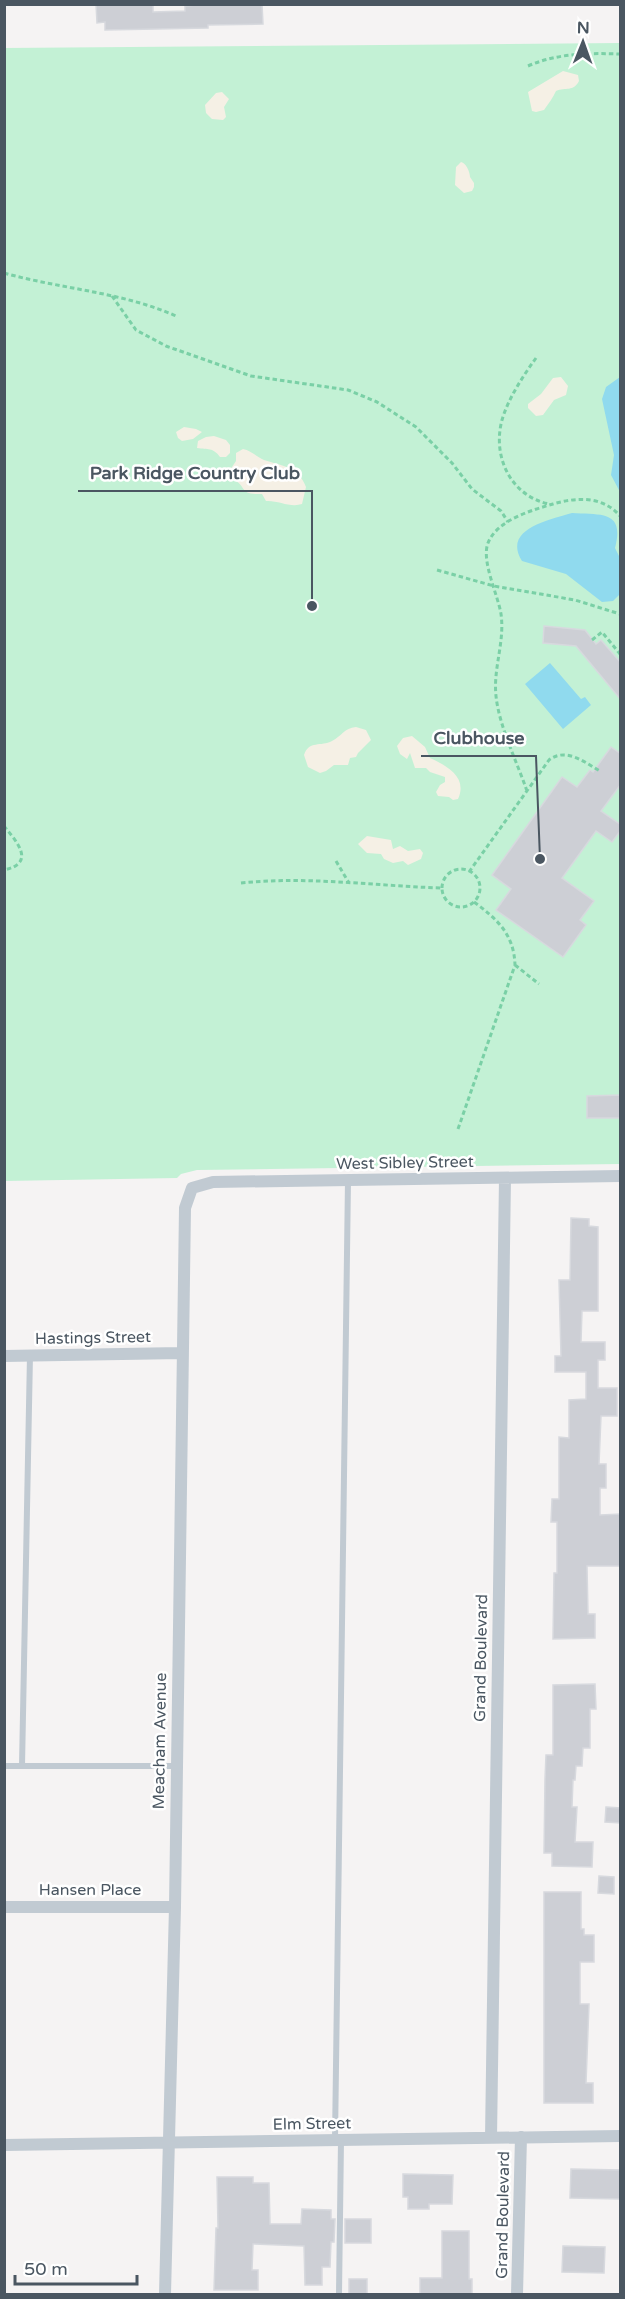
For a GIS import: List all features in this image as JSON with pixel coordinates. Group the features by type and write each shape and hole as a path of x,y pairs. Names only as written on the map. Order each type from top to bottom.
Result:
{"street":[{"name":"West Sibley Street","path":"192,1188 213,1182 621,1176"},
{"name":"Grand Boulevard","path":"491,2138 505,1178"},
{"name":"Meacham Avenue","path":"165,2295 175,1907 181,1353 185,1208 192,1188"},
{"name":"Hastings Street","path":"4,1356 181,1353"},
{"name":"Hansen Place","path":"4,1907 175,1907"},
{"name":"Elm Street","path":"4,2145 621,2136"},
{"name":"Grand Boulevard","path":"517,2295 521,2137"}],"lane":[{"path":"339,2295 338,2140 348,1180"},
{"path":"22,1766 30,1355"},
{"path":"4,1766 176,1766"}],"path":[{"path":"528,66 546,58 568,54 621,54"},
{"path":"4,273 60,287 144,303 176,316"},
{"path":"111,296 136,330 166,346 251,376 348,390 377,402 416,427 452,463 472,489 501,511 508,522"},
{"path":"536,358 524,374 502,418 500,447 502,459 512,481 523,493 535,501 551,505"},
{"path":"527,791 496,697 502,632 499,602 486,552 488,543 494,534 508,522 567,500 594,500 606,503 621,516"},
{"path":"437,570 494,586 558,596 621,614"},
{"path":"592,640 602,632 621,654"},
{"path":"469,872 549,760 560,754 575,757 600,771"},
{"path":"4,826 19,845 22,855 20,862 14,868 4,870"},
{"path":"336,861 349,883"},
{"path":"457,870 469,872 474,875 479,892 474,902 468,906 456,907 445,900 443,882 451,872 457,870"},
{"path":"241,883 269,880 442,888"},
{"path":"458,1129 515,965 512,942 504,928 496,918 474,902"},
{"path":"515,965 539,984"}],"green space":[{"path":"620,43 620,1164 197,1170 181,1174 177,1178 5,1181 4,48"}],"sand":[{"path":"563,71 578,75 577,84 572,88 556,91 544,110 532,111 528,92"},
{"path":"222,92 229,99 224,107 226,117 223,120 212,119 206,113 205,105 216,93"},
{"path":"461,162 465,164 474,183 472,191 464,193 455,185 456,167"},
{"path":"561,377 568,386 566,395 554,400 543,415 536,416 528,408 528,404 541,394 553,378"},
{"path":"184,427 202,432 193,439 182,441 176,432"},
{"path":"214,436 226,440 230,445 230,453 226,457 220,457 213,450 197,448 198,441"},
{"path":"243,449 264,460 289,468 299,475 306,487 302,504 266,501 262,494 246,492 233,479 230,470 236,461 236,453"},
{"path":"356,727 366,730 371,740 356,757 350,758 348,765 334,765 320,773 308,767 304,755 309,747 328,743"},
{"path":"412,736 425,747 430,758 449,769 458,778 460,791 458,799 438,796 436,792 445,782 445,777 430,772 426,768 415,768 410,753 407,759 400,754 397,746 403,738"},
{"path":"367,836 391,840 393,849 400,846 408,851 420,849 423,853 421,859 408,865 403,861 393,863 384,859 381,854 367,853 358,844"}],"water":[{"path":"620,377 620,492 611,475 614,455 602,399 606,387"},
{"path":"572,513 608,517 617,527 615,548 620,558 620,594 613,601 602,602 566,574 522,561 517,550 518,541 523,534 541,523"},
{"path":"550,663 581,699 585,697 591,705 563,729 525,684"}],"building":[{"path":"96,4 153,4 153,12 185,11 185,6 210,4 262,4 263,24 208,25 208,28 105,30 105,22 97,23"},
{"path":"544,626 585,630 596,644 601,640 621,663 621,700 576,646 543,643"},
{"path":"611,747 621,754 621,784 601,811 621,825 621,830 612,842 596,831 562,878 594,901 580,920 586,925 563,957 496,910 511,889 492,875 562,777 577,787 590,770 593,772"},
{"path":"621,1095 621,1118 587,1118 587,1096"},
{"path":"571,1218 589,1219 589,1226 598,1227 598,1311 582,1311 581,1342 605,1342 605,1360 598,1360 598,1388 617,1388 617,1416 601,1416 599,1464 606,1464 606,1488 600,1488 600,1515 621,1514 621,1566 587,1566 588,1614 595,1614 595,1638 553,1639 557,1522 551,1522 552,1499 559,1499 559,1437 569,1438 569,1400 586,1399 586,1372 555,1372 555,1356 561,1356 559,1280 570,1280"},
{"path":"595,1684 596,1709 590,1709 590,1748 583,1748 582,1766 576,1766 572,1807 577,1807 575,1842 593,1842 592,1867 552,1866 552,1853 544,1853 546,1755 553,1755 553,1685"},
{"path":"606,1807 621,1808 621,1823 605,1822"},
{"path":"599,1876 614,1877 614,1894 598,1893"},
{"path":"544,1892 581,1892 581,1929 584,1929 584,1935 594,1935 594,1962 580,1962 580,2004 589,2004 586,2083 593,2083 593,2103 544,2103"},
{"path":"571,2169 621,2170 621,2199 570,2198"},
{"path":"403,2174 453,2175 452,2204 429,2204 429,2209 408,2209 408,2197 403,2197"},
{"path":"217,2177 253,2177 253,2183 269,2183 270,2224 301,2224 302,2209 331,2210 331,2219 335,2219 334,2242 331,2242 330,2267 322,2267 322,2285 305,2285 304,2246 253,2244 252,2270 258,2270 258,2290 214,2290 216,2228 218,2228"},
{"path":"345,2219 371,2219 371,2243 345,2243"},
{"path":"442,2231 469,2231 469,2279 472,2279 472,2294 420,2295 420,2278 442,2278"},
{"path":"563,2246 605,2247 604,2273 562,2272"},
{"path":"349,2279 367,2279 367,2295 349,2295"}],"place":[{"name":"Park Ridge Country Club","path":"312,606"},
{"name":"Clubhouse","path":"540,859"}]}
